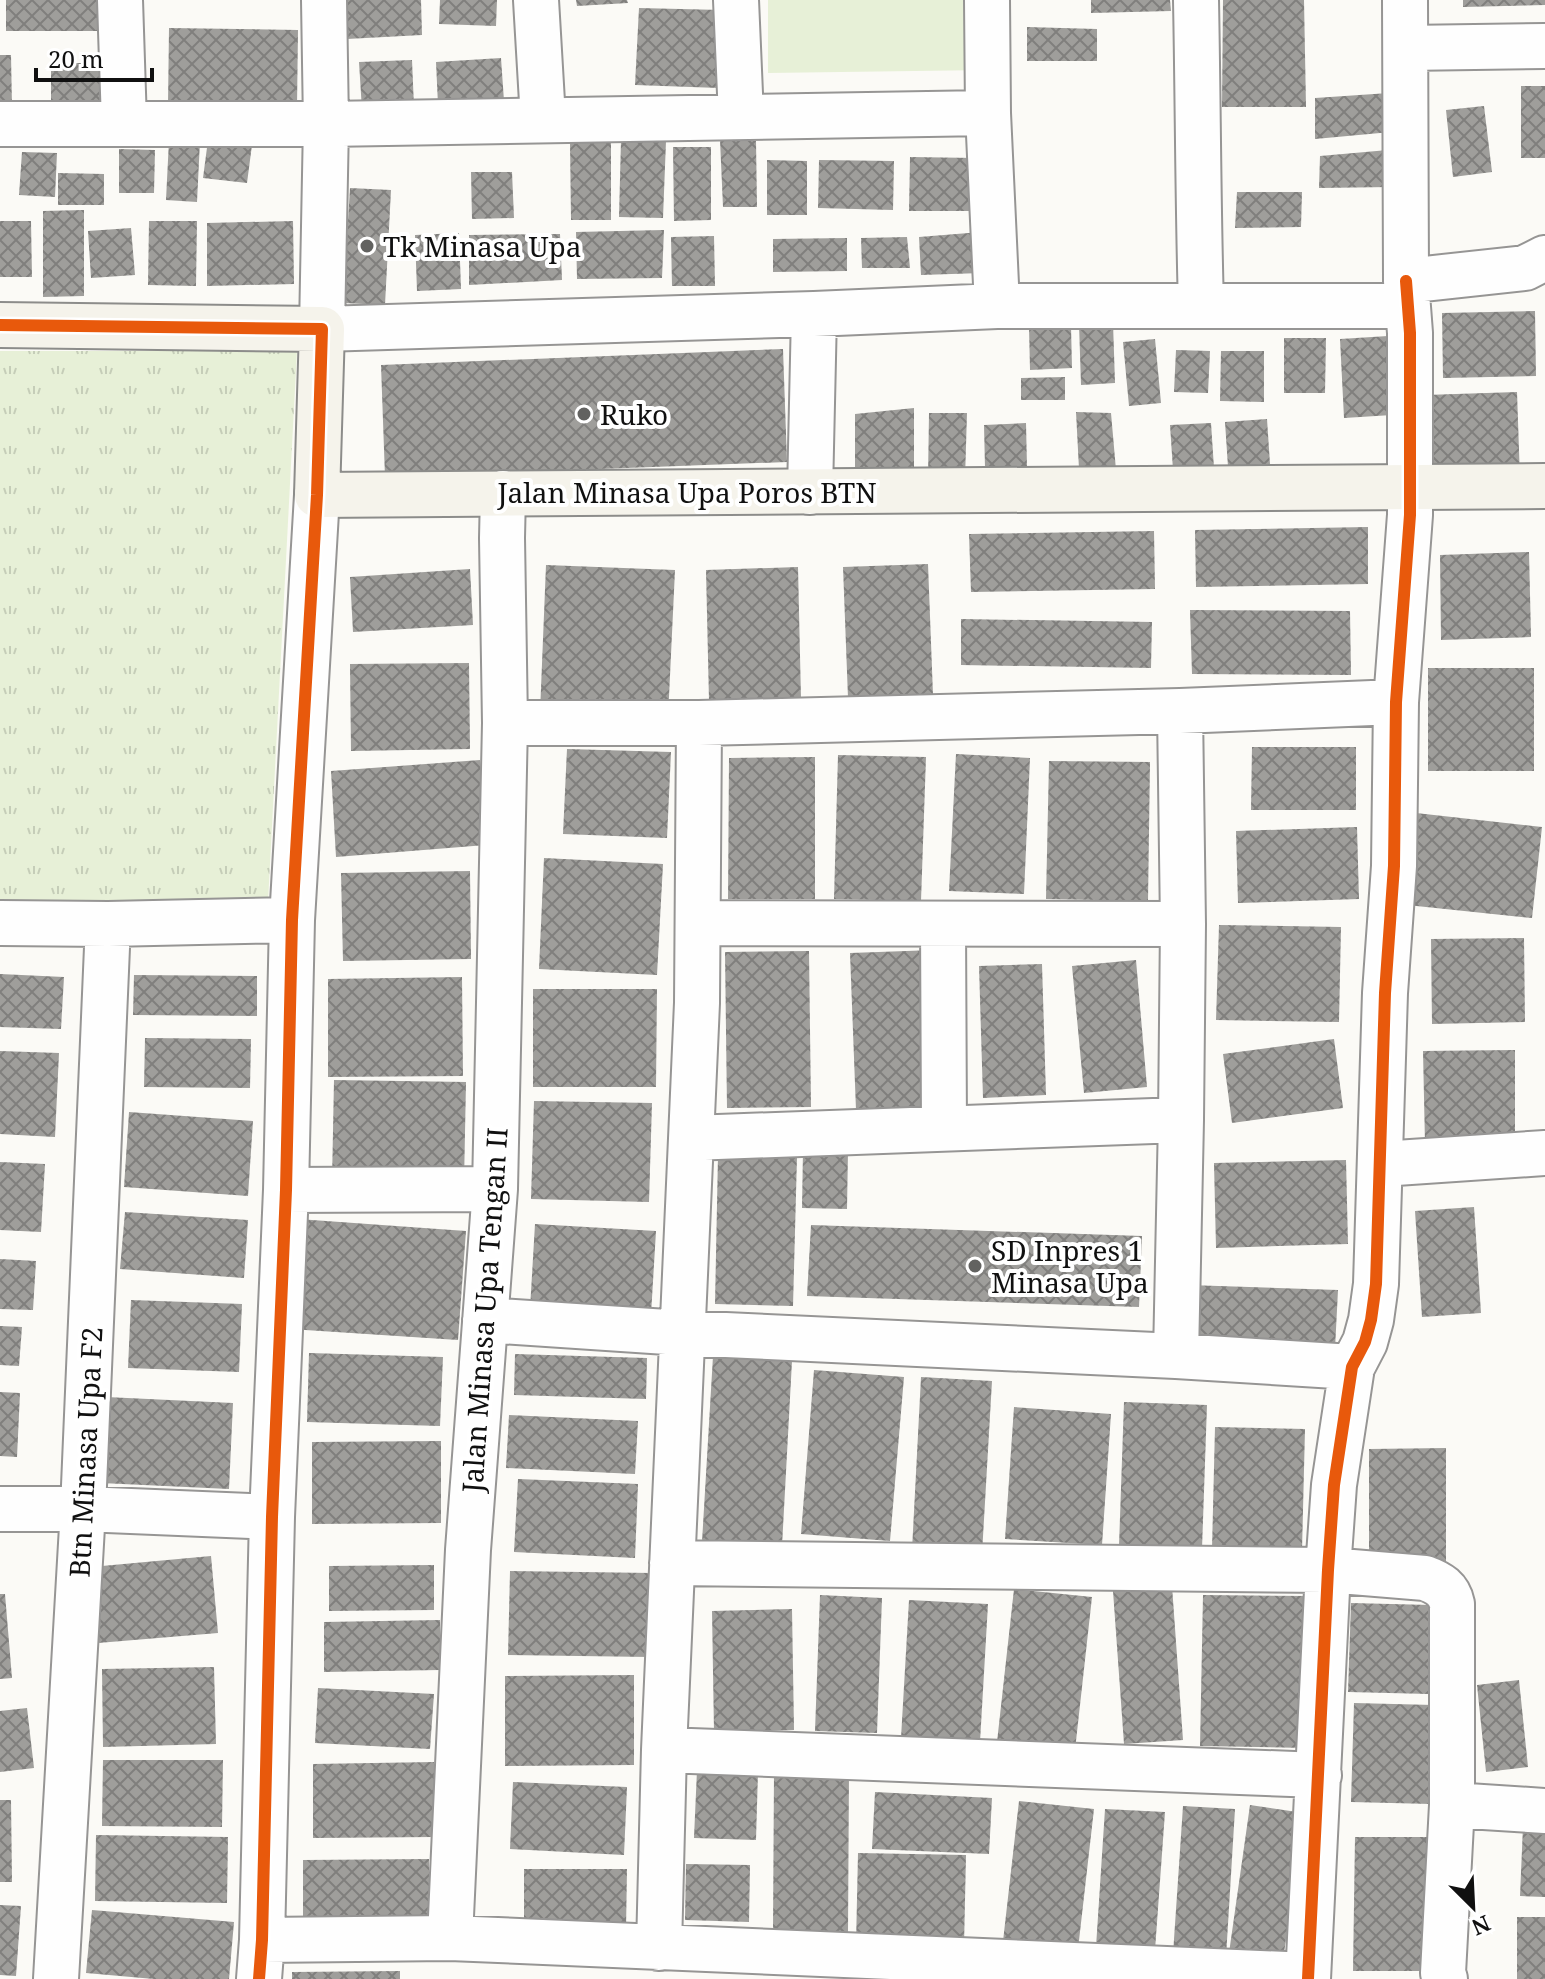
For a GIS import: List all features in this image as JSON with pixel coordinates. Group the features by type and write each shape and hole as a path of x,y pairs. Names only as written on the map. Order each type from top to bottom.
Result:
{"street":[{"path":"120,0 124,123"},
{"path":"324,0 326,124 317,495 292,920 261,1960 450,1938 1308,1977 1334,1485 1352,1367 1365,1342 1375,1296 1385,993 1394,866 1396,702 1410,515 1405,0"},
{"path":"536,0 543,119"},
{"path":"736,0 741,117"},
{"path":"987,0 988,113 997,306"},
{"path":"1196,0 1201,306"},
{"path":"1406,48 1545,46"},
{"path":"0,124 326,124 988,113"},
{"path":"0,325 322,329 997,306 1201,306 1406,293 1525,268 1545,258"},
{"path":"810,492 814,314"},
{"name":"Jalan Minasa Upa Poros BTN","path":"317,495 1545,486"},
{"name":"Jalan Minasa Upa Tengan II","path":"450,1938 468,1550 495,1189 505,723 503,493"},
{"path":"505,723 699,723 1180,711 1396,702"},
{"path":"1176,1356 1183,924 1180,711"},
{"path":"659,1948 664,1750 697,1003 699,723"},
{"path":"0,923 292,920"},
{"path":"698,923 1183,924"},
{"name":"Btn Minasa Upa F2","path":"56,1979 83,1509 108,924"},
{"path":"943,924 944,1127"},
{"path":"691,1138 1181,1120"},
{"path":"1381,1164 1545,1153"},
{"path":"286,1190 495,1189"},
{"path":"485,1320 1352,1367"},
{"path":"0,1509 83,1509 272,1517"},
{"path":"672,1563 1328,1570 1425,1578 1446,1589 1452,1604 1452,1805 1445,1979"},
{"path":"664,1750 1319,1775"},
{"path":"1452,1805 1545,1811"}],"green space":[{"path":"768,0 987,0 988,70 768,73"},
{"path":"0,351 297,351 268,902 0,905"}],"building":[{"path":"6,0 106,0 106,31 6,31"},
{"path":"345,0 421,0 422,35 347,39"},
{"path":"440,0 497,0 496,26 439,24"},
{"path":"576,0 627,0 628,3 577,6"},
{"path":"1091,0 1170,0 1171,11 1091,13"},
{"path":"1223,0 1304,0 1306,107 1222,107"},
{"path":"1463,0 1545,0 1545,5 1463,7"},
{"path":"639,8 722,10 719,88 635,85"},
{"path":"1027,27 1097,29 1097,61 1027,61"},
{"path":"169,28 298,30 297,106 168,104"},
{"path":"0,55 11,55 12,107 0,107"},
{"path":"501,58 504,101 438,105 436,62"},
{"path":"412,60 414,107 362,110 359,62"},
{"path":"51,63 108,63 108,112 51,112"},
{"path":"1521,86 1545,86 1545,158 1521,158"},
{"path":"1389,93 1391,132 1315,139 1315,98"},
{"path":"1484,106 1492,172 1453,177 1446,110"},
{"path":"169,140 200,141 197,202 166,200"},
{"path":"208,140 252,145 247,183 203,178"},
{"path":"621,140 666,141 663,218 619,217"},
{"path":"720,140 756,141 757,207 723,207"},
{"path":"570,142 611,142 611,220 571,220"},
{"path":"673,147 711,147 711,220 674,221"},
{"path":"119,149 155,150 154,193 119,193"},
{"path":"1388,150 1391,187 1319,188 1320,156"},
{"path":"22,152 57,153 55,197 19,195"},
{"path":"910,157 976,158 975,211 909,211"},
{"path":"767,160 807,161 807,215 767,215"},
{"path":"819,160 894,161 893,210 818,208"},
{"path":"471,172 512,172 514,218 472,219"},
{"path":"58,173 104,174 104,205 58,205"},
{"name":"Tk Minasa Upa","path":"350,188 391,190 385,305 343,303"},
{"path":"1237,192 1302,192 1301,227 1235,228"},
{"path":"84,210 84,296 43,297 43,211"},
{"path":"0,221 31,221 32,277 0,277"},
{"path":"149,221 197,221 196,286 148,285"},
{"path":"293,221 294,284 207,286 207,223"},
{"path":"131,228 135,275 91,278 88,231"},
{"path":"664,230 662,278 577,279 576,232"},
{"path":"981,232 982,273 921,275 919,237"},
{"path":"459,233 461,289 417,291 415,235"},
{"path":"560,234 562,280 469,285 469,235"},
{"path":"714,236 715,286 672,286 671,237"},
{"path":"907,237 910,268 862,268 861,238"},
{"path":"847,238 847,271 773,272 773,239"},
{"path":"1535,311 1536,376 1443,378 1442,313"},
{"path":"1113,323 1115,383 1081,385 1079,324"},
{"path":"1071,326 1072,368 1030,370 1029,327"},
{"path":"1388,336 1392,415 1344,418 1340,339"},
{"path":"1284,338 1326,338 1325,393 1284,393"},
{"path":"1155,339 1161,403 1129,406 1123,342"},
{"name":"Ruko","path":"783,349 787,462 385,477 381,365"},
{"path":"1176,350 1210,351 1208,393 1174,392"},
{"path":"1221,351 1264,351 1264,402 1220,401"},
{"path":"1065,377 1065,400 1021,400 1021,378"},
{"path":"1517,392 1520,479 1428,482 1425,395"},
{"path":"914,408 914,474 855,475 855,414"},
{"path":"1076,412 1111,413 1116,470 1079,469"},
{"path":"929,413 967,413 965,479 928,478"},
{"path":"1267,419 1270,464 1228,467 1225,422"},
{"path":"1026,423 1027,467 985,468 984,425"},
{"path":"1211,423 1214,468 1173,470 1170,425"},
{"path":"1368,527 1368,584 1196,587 1195,530"},
{"path":"1154,531 1155,589 971,592 969,534"},
{"path":"1529,552 1531,637 1441,640 1440,555"},
{"path":"928,564 933,695 848,698 843,567"},
{"path":"546,565 675,570 668,718 540,713"},
{"path":"798,567 801,699 709,701 706,570"},
{"path":"470,569 473,625 353,632 350,577"},
{"path":"1190,610 1350,611 1351,675 1192,674"},
{"path":"961,619 1152,622 1151,668 961,665"},
{"path":"469,663 470,749 351,751 350,664"},
{"path":"1428,668 1534,668 1534,771 1428,771"},
{"path":"1252,747 1356,747 1356,810 1251,810"},
{"path":"567,749 671,752 667,838 563,834"},
{"path":"956,754 1030,758 1024,894 949,891"},
{"path":"838,755 926,757 921,901 834,899"},
{"path":"815,757 815,899 728,899 729,758"},
{"path":"480,760 486,845 336,857 331,771"},
{"path":"1049,761 1150,762 1148,901 1046,899"},
{"path":"1416,813 1542,827 1532,918 1407,905"},
{"path":"1357,827 1359,899 1238,903 1236,831"},
{"path":"544,858 663,864 657,975 539,969"},
{"path":"470,871 471,959 343,961 341,873"},
{"path":"1219,925 1341,927 1339,1022 1216,1020"},
{"path":"1524,938 1525,1022 1432,1024 1431,939"},
{"path":"935,950 941,1107 856,1110 850,953"},
{"path":"809,951 811,1107 727,1108 725,952"},
{"path":"1136,960 1147,1087 1084,1093 1072,966"},
{"path":"1042,964 1046,1095 983,1098 979,966"},
{"path":"0,974 64,977 61,1029 0,1027"},
{"path":"134,975 257,976 257,1016 133,1015"},
{"path":"462,977 463,1076 328,1077 328,979"},
{"path":"533,989 657,989 656,1087 533,1087"},
{"path":"145,1038 251,1039 250,1088 144,1087"},
{"path":"1334,1039 1343,1108 1232,1123 1223,1054"},
{"path":"1515,1050 1515,1143 1425,1144 1423,1051"},
{"path":"0,1051 59,1053 55,1137 0,1134"},
{"path":"334,1080 466,1082 464,1183 332,1181"},
{"path":"534,1101 652,1103 649,1202 531,1199"},
{"path":"129,1112 253,1121 248,1196 124,1187"},
{"path":"803,1150 848,1151 847,1209 802,1208"},
{"path":"718,1155 797,1157 793,1306 715,1304"},
{"path":"1346,1160 1348,1244 1216,1248 1214,1163"},
{"path":"0,1162 45,1164 41,1232 0,1230"},
{"path":"1474,1207 1481,1313 1422,1317 1415,1211"},
{"path":"125,1212 248,1220 244,1278 120,1269"},
{"path":"298,1219 466,1231 458,1340 290,1329"},
{"path":"535,1224 656,1231 651,1315 530,1309"},
{"name":"SD Inpres 1 Minasa Upa","path":"811,1225 1142,1236 1139,1307 807,1296"},
{"path":"0,1259 36,1261 33,1310 0,1309"},
{"path":"1188,1285 1338,1290 1335,1349 1186,1344"},
{"path":"131,1300 242,1304 239,1372 128,1368"},
{"path":"0,1326 22,1327 19,1366 0,1365"},
{"path":"309,1353 443,1357 440,1426 307,1422"},
{"path":"515,1354 647,1358 646,1399 514,1395"},
{"path":"713,1356 792,1361 782,1546 702,1542"},
{"path":"814,1370 904,1377 890,1541 801,1534"},
{"path":"921,1377 992,1381 982,1554 912,1550"},
{"path":"0,1392 20,1393 17,1457 0,1456"},
{"path":"106,1397 233,1403 229,1489 101,1483"},
{"path":"1124,1402 1207,1405 1202,1549 1119,1546"},
{"path":"1014,1407 1111,1414 1102,1545 1005,1539"},
{"path":"509,1415 638,1421 635,1474 506,1468"},
{"path":"1215,1427 1305,1429 1302,1551 1212,1549"},
{"path":"441,1441 441,1523 312,1524 312,1442"},
{"path":"1446,1448 1446,1569 1369,1569 1369,1449"},
{"path":"518,1479 638,1484 635,1558 514,1552"},
{"path":"211,1556 218,1633 98,1643 91,1567"},
{"path":"434,1565 434,1610 329,1611 329,1566"},
{"path":"510,1571 652,1573 650,1657 508,1655"},
{"path":"1172,1586 1183,1740 1124,1744 1113,1591"},
{"path":"1014,1589 1092,1597 1075,1750 997,1742"},
{"path":"0,1594 5,1594 12,1678 0,1679"},
{"path":"820,1595 882,1598 877,1733 815,1731"},
{"path":"1203,1595 1309,1596 1306,1748 1200,1746"},
{"path":"909,1600 988,1604 980,1742 901,1738"},
{"path":"1351,1603 1431,1605 1429,1694 1348,1692"},
{"path":"792,1609 794,1730 714,1732 712,1611"},
{"path":"440,1620 440,1670 324,1672 324,1622"},
{"path":"214,1667 216,1744 103,1747 102,1669"},
{"path":"634,1675 634,1765 505,1766 505,1676"},
{"path":"1519,1680 1528,1767 1486,1772 1477,1685"},
{"path":"318,1688 434,1694 430,1749 315,1743"},
{"path":"1354,1703 1434,1705 1431,1804 1351,1802"},
{"path":"27,1708 34,1768 0,1772 0,1711"},
{"path":"103,1760 223,1760 222,1827 102,1826"},
{"path":"434,1762 435,1837 313,1838 313,1764"},
{"path":"697,1770 758,1772 756,1840 694,1838"},
{"path":"774,1772 849,1772 848,1932 773,1931"},
{"path":"513,1782 627,1787 624,1855 510,1849"},
{"path":"875,1792 992,1798 989,1854 872,1849"},
{"path":"0,1800 11,1800 12,1882 0,1882"},
{"path":"1019,1801 1094,1809 1077,1958 1002,1950"},
{"path":"1250,1805 1304,1813 1283,1960 1229,1953"},
{"path":"1183,1806 1235,1809 1226,1957 1173,1954"},
{"path":"1105,1809 1165,1812 1155,1950 1096,1947"},
{"path":"1523,1826 1545,1827 1545,1897 1520,1896"},
{"path":"96,1835 228,1837 227,1903 95,1901"},
{"path":"1355,1837 1438,1837 1436,1971 1353,1971"},
{"path":"858,1853 966,1855 964,1946 856,1944"},
{"path":"429,1859 429,1922 303,1923 303,1860"},
{"path":"686,1864 750,1865 749,1922 685,1920"},
{"path":"524,1869 627,1869 626,1930 524,1929"},
{"path":"0,1905 21,1906 16,1976 0,1975"},
{"path":"92,1910 234,1922 229,1979 154,1979 86,1973"},
{"path":"1517,1917 1545,1917 1545,1979 1517,1979"},
{"path":"400,1971 400,1979 292,1979 292,1972"}],"cycle path":[{"path":"1308,1979 1334,1485 1352,1367 1365,1342 1376,1284 1385,993 1394,866 1396,702 1410,515 1410,333 1406,281"},
{"path":"0,325 322,329 317,495 292,920 286,1190 272,1517 259,1979"}],"place":[{"name":"Tk Minasa Upa","path":"367,246"},
{"name":"Ruko","path":"584,414"},
{"name":"SD Inpres 1 Minasa Upa","path":"975,1266"}]}
